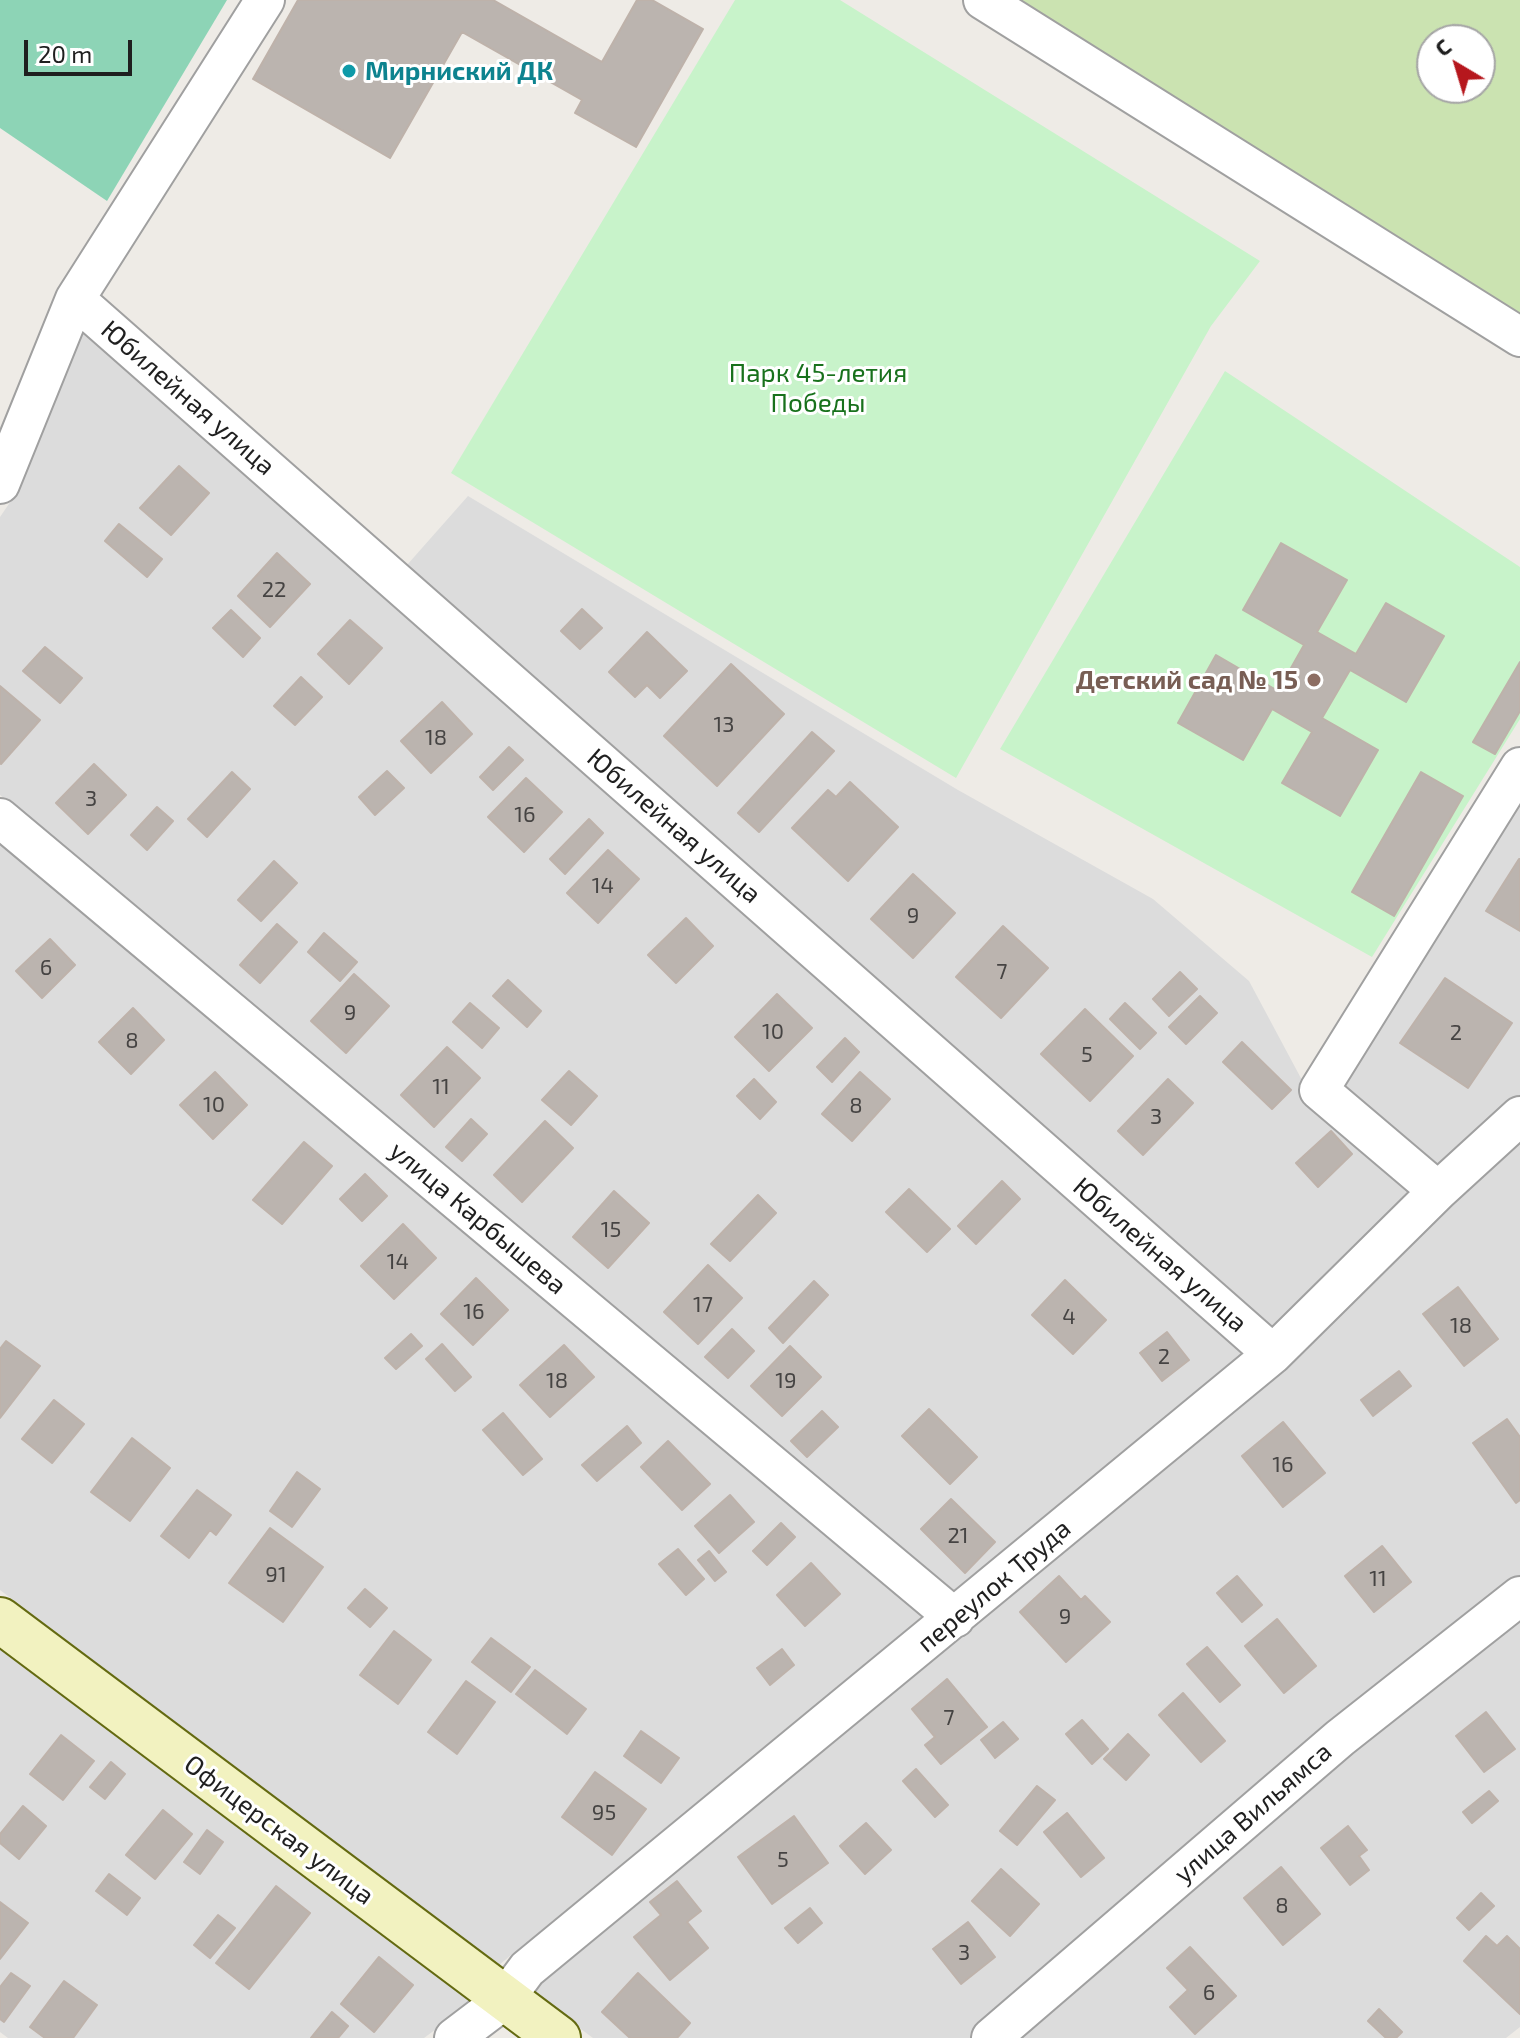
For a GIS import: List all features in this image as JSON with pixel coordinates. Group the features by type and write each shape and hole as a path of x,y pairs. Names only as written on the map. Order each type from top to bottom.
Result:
{"street":[{"path":"0,484 75,299 265,0"},
{"path":"983,0 1520,337"},
{"name":"Юбилейная улица","path":"75,299 1273,1354"},
{"path":"1438,1191 1319,1090 1520,767"},
{"name":"улица Карбышева","path":"0,818 955,1618"},
{"name":"переулок Труда","path":"454,2038 504,2000 527,1969 1273,1354 1438,1191 1520,1116"},
{"name":"улица Вильямса","path":"991,2038 1340,1738 1520,1596"},
{"name":"Офицерская улица","path":"0,1620 558,2038"}],"shaded area":[{"path":"82,325 1249,1351 957,1601 0,795 0,517 15,495"},
{"path":"468,496 958,790 1153,899 1249,981 1303,1082 1416,1190 1271,1333 407,565"},
{"path":"1520,802 1520,1102 1440,1173 1340,1084"},
{"path":"0,839 924,1615 499,1965 0,1590"},
{"path":"1520,1131 1520,1579 974,2038 593,2038 526,1988"},
{"path":"1520,1615 1520,2027 1506,2038 1008,2038 1350,1748"},
{"path":"0,1640 478,1998 424,2038 8,2038 0,2032"}],"green space":[{"path":"0,0 227,0 107,201 0,128"},
{"name":"Парк 45-летия Победы","path":"735,0 840,0 1260,261 1211,326 956,778 451,473"},
{"path":"1004,0 1520,0 1520,322"},
{"path":"1225,371 1520,567 1520,719 1372,957 1000,749"}],"building":[{"name":"Мирниский ДК","path":"298,0 493,0 602,62 637,0 652,0 703,29 636,147 575,113 582,100 462,32 390,158 253,79"},
{"path":"179,466 209,493 171,535 140,508"},
{"path":"119,524 162,559 147,577 105,541"},
{"name":"Детский сад № 15","path":"1281,543 1347,580 1317,632 1356,654 1386,603 1444,636 1406,702 1350,670 1322,718 1378,750 1340,816 1282,783 1312,732 1272,709 1243,760 1178,723 1216,655 1278,691 1304,645 1243,610"},
{"path":"277,553 310,584 270,627 238,596"},
{"path":"582,609 602,628 580,649 561,631"},
{"path":"231,610 260,638 243,657 213,628"},
{"path":"350,620 382,648 349,684 318,654"},
{"path":"647,632 687,671 660,698 647,685 635,697 609,672"},
{"path":"45,647 82,678 60,703 23,671"},
{"path":"1520,662 1520,711 1495,754 1473,742"},
{"path":"731,664 784,714 717,786 664,736"},
{"path":"301,677 322,697 295,725 274,706"},
{"path":"0,686 40,720 1,764 0,763"},
{"path":"442,702 472,734 431,773 401,741"},
{"path":"812,732 834,751 759,832 738,813"},
{"path":"509,747 523,760 493,790 480,777"},
{"path":"94,764 126,795 88,834 56,803"},
{"path":"387,771 404,788 375,815 359,797"},
{"path":"232,772 250,789 207,837 188,819"},
{"path":"1421,772 1463,796 1394,916 1352,892"},
{"path":"526,778 562,812 524,852 488,817"},
{"path":"850,782 898,827 848,881 792,828 828,790 836,797"},
{"path":"157,807 173,821 147,850 131,835"},
{"path":"589,819 603,833 565,874 550,859"},
{"path":"608,850 639,879 598,923 567,893"},
{"path":"1520,859 1520,931 1486,911"},
{"path":"274,861 297,883 261,921 238,900"},
{"path":"913,874 955,913 913,958 871,919"},
{"path":"686,918 713,946 676,983 648,955"},
{"path":"277,924 297,942 260,983 240,965"},
{"path":"1003,926 1048,968 1001,1018 956,977"},
{"path":"324,933 357,962 340,981 308,952"},
{"path":"50,939 75,965 42,998 16,971"},
{"path":"1180,972 1197,989 1169,1016 1153,999"},
{"path":"354,974 389,1006 346,1053 311,1021"},
{"path":"1445,978 1512,1023 1468,1088 1400,1043"},
{"path":"508,980 541,1011 527,1027 493,996"},
{"path":"777,994 812,1028 769,1071 735,1037"},
{"path":"1200,996 1217,1013 1186,1044 1169,1027"},
{"path":"470,1003 499,1028 482,1048 453,1022"},
{"path":"1125,1003 1156,1033 1140,1049 1110,1019"},
{"path":"133,1008 164,1040 131,1074 99,1042"},
{"path":"1085,1009 1133,1056 1090,1101 1041,1054"},
{"path":"845,1038 859,1052 832,1082 817,1067"},
{"path":"1242,1042 1291,1090 1272,1109 1223,1062"},
{"path":"447,1047 480,1078 434,1127 401,1095"},
{"path":"569,1071 597,1096 571,1125 542,1100"},
{"path":"215,1072 247,1105 213,1139 180,1105"},
{"path":"860,1072 890,1099 852,1141 822,1114"},
{"path":"754,1079 776,1102 760,1119 737,1096"},
{"path":"1168,1079 1193,1103 1143,1155 1118,1131"},
{"path":"471,1119 487,1134 462,1161 446,1147"},
{"path":"545,1121 573,1148 522,1202 494,1175"},
{"path":"1331,1131 1352,1154 1318,1187 1296,1163"},
{"path":"304,1142 332,1166 282,1224 253,1200"},
{"path":"365,1174 387,1196 362,1221 340,1199"},
{"path":"1002,1181 1020,1199 976,1244 958,1226"},
{"path":"909,1189 950,1229 927,1252 886,1212"},
{"path":"614,1191 649,1223 608,1268 573,1237"},
{"path":"758,1195 776,1213 730,1261 711,1244"},
{"path":"403,1224 436,1258 394,1299 361,1266"},
{"path":"708,1265 742,1298 698,1344 664,1312"},
{"path":"476,1278 508,1310 473,1345 441,1314"},
{"path":"1065,1280 1106,1320 1073,1354 1032,1315"},
{"path":"814,1281 828,1295 783,1343 769,1328"},
{"path":"1458,1287 1498,1339 1464,1366 1423,1314"},
{"path":"732,1329 754,1351 728,1378 705,1357"},
{"path":"1167,1332 1189,1360 1162,1381 1140,1353"},
{"path":"411,1334 422,1346 396,1369 385,1358"},
{"path":"6,1341 40,1366 0,1418 0,1349"},
{"path":"442,1344 471,1377 455,1391 426,1359"},
{"path":"564,1345 594,1377 550,1417 520,1385"},
{"path":"790,1346 821,1377 782,1416 751,1386"},
{"path":"1399,1371 1411,1386 1373,1416 1361,1400"},
{"path":"54,1400 84,1424 52,1463 22,1439"},
{"path":"929,1409 977,1457 950,1484 902,1436"},
{"path":"822,1411 838,1427 807,1457 791,1441"},
{"path":"503,1413 542,1459 523,1475 483,1430"},
{"path":"1507,1419 1520,1437 1520,1500 1516,1503 1473,1443"},
{"path":"1283,1422 1325,1473 1283,1507 1242,1456"},
{"path":"627,1426 641,1443 597,1481 582,1465"},
{"path":"132,1438 170,1468 130,1521 91,1492"},
{"path":"668,1441 710,1484 682,1510 641,1467"},
{"path":"297,1472 320,1489 292,1527 270,1511"},
{"path":"197,1490 231,1515 216,1535 210,1530 189,1558 161,1536"},
{"path":"730,1495 754,1522 719,1553 695,1526"},
{"path":"951,1499 995,1542 965,1573 921,1529"},
{"path":"781,1523 795,1537 767,1565 753,1551"},
{"path":"270,1528 323,1567 283,1622 229,1583"},
{"path":"1382,1546 1411,1582 1374,1612 1345,1576"},
{"path":"678,1549 704,1579 686,1595 659,1564"},
{"path":"709,1551 726,1572 715,1581 698,1560"},
{"path":"811,1563 840,1594 805,1626 777,1595"},
{"path":"1059,1576 1081,1600 1085,1596 1110,1622 1066,1662 1020,1612"},
{"path":"1237,1576 1262,1605 1242,1622 1217,1593"},
{"path":"365,1589 387,1608 370,1627 348,1608"},
{"path":"1277,1619 1316,1666 1284,1693 1245,1646"},
{"path":"394,1631 431,1660 398,1704 360,1675"},
{"path":"491,1638 530,1667 511,1692 472,1662"},
{"path":"1207,1647 1240,1685 1220,1702 1187,1664"},
{"path":"782,1649 794,1665 770,1685 757,1668"},
{"path":"535,1670 586,1709 567,1734 516,1694"},
{"path":"947,1679 987,1727 941,1764 925,1745 935,1737 912,1709"},
{"path":"466,1681 495,1702 457,1754 428,1732"},
{"path":"1183,1693 1225,1741 1201,1762 1159,1715"},
{"path":"1486,1712 1515,1749 1484,1772 1456,1736"},
{"path":"1082,1720 1108,1749 1092,1764 1066,1734"},
{"path":"1003,1722 1018,1739 995,1758 981,1740"},
{"path":"641,1731 679,1758 661,1783 624,1756"},
{"path":"1128,1734 1149,1755 1126,1780 1104,1759"},
{"path":"61,1735 94,1761 63,1800 30,1774"},
{"path":"111,1762 125,1774 105,1799 90,1787"},
{"path":"916,1769 948,1805 935,1817 903,1781"},
{"path":"595,1772 646,1809 612,1855 562,1817"},
{"path":"1037,1786 1055,1800 1017,1845 1000,1831"},
{"path":"1489,1791 1498,1801 1472,1823 1463,1812"},
{"path":"23,1806 46,1826 19,1859 0,1843 0,1834"},
{"path":"163,1810 192,1834 155,1879 126,1855"},
{"path":"1067,1813 1104,1858 1081,1877 1044,1832"},
{"path":"794,1816 828,1863 772,1904 738,1857"},
{"path":"866,1823 891,1850 865,1874 840,1846"},
{"path":"1348,1826 1367,1850 1359,1856 1369,1870 1350,1885 1321,1848"},
{"path":"207,1830 223,1842 200,1874 184,1862"},
{"path":"1281,1867 1320,1914 1283,1945 1244,1898"},
{"path":"1001,1869 1039,1904 1010,1936 972,1901"},
{"path":"109,1874 140,1898 127,1915 96,1891"},
{"path":"677,1881 701,1911 687,1922 708,1948 670,1980 634,1937 661,1915 650,1902"},
{"path":"276,1886 310,1913 249,1989 216,1963"},
{"path":"1481,1893 1494,1906 1469,1930 1457,1918"},
{"path":"0,1902 28,1923 0,1959"},
{"path":"810,1908 822,1923 798,1943 785,1928"},
{"path":"218,1915 235,1928 210,1958 194,1945"},
{"path":"968,1922 995,1957 961,1984 933,1949"},
{"path":"1486,1936 1497,1946 1507,1936 1520,1949 1520,2014 1464,1961"},
{"path":"1190,1947 1236,1996 1195,2034 1170,2007 1188,1990 1167,1968"},
{"path":"379,1957 413,1985 374,2032 341,2004"},
{"path":"11,1973 30,1986 4,2022 0,2019 0,1987"},
{"path":"638,1973 690,2023 677,2038 630,2038 602,2012"},
{"path":"64,1981 97,2005 73,2038 45,2038 30,2027"},
{"path":"1379,2009 1402,2032 1396,2038 1386,2038 1368,2021"},
{"path":"332,2012 348,2026 338,2038 311,2038"}],"place":[{"name":"Мирниский ДК","path":"349,71"},
{"name":"Детский сад № 15","path":"1314,680"}]}
